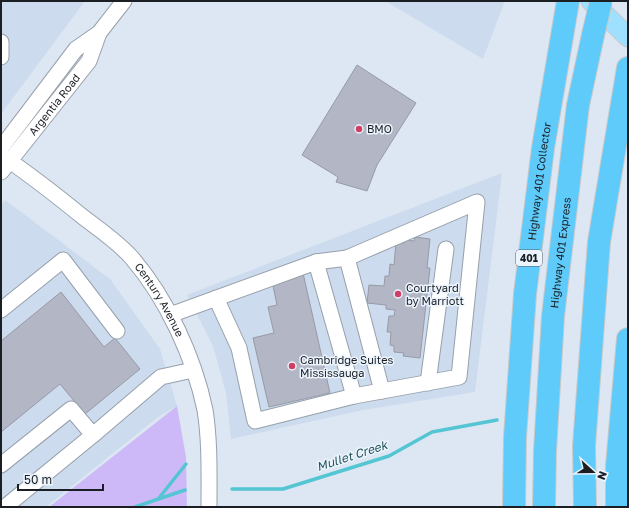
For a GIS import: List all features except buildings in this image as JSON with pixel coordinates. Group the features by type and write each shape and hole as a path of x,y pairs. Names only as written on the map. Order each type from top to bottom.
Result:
{"highway":[{"name":"Highway 401 Express","path":"544,507 545,451 553,316 578,105 601,1"},
{"name":"Highway 401 Collector","path":"514,507 515,437 525,294 543,148 567,6"},
{"path":"585,507 584,446 599,242 628,69"},
{"path":"617,507 617,466 628,339"}],"main road":[{"path":"591,1 628,37"}],"street":[{"name":"Argentia Road","path":"1,148 76,49 99,33 124,1"},
{"name":"Argentia Road","path":"4,162 89,61 99,33"},
{"path":"1,42 1,57"},
{"name":"Century Avenue","path":"4,162 112,239 131,257 148,279 170,315 187,349 204,410 209,469 209,507"},
{"path":"170,315 216,298 241,290 316,262 347,258 477,202 459,377 354,396 255,421 239,348 216,298"},
{"path":"428,383 446,250"},
{"path":"347,258 382,391"},
{"path":"1,310 63,260 117,331"},
{"path":"316,262 354,396"},
{"path":"3,507 93,435 161,377 193,370"},
{"path":"1,465 71,409 93,435"}],"shaded area":[{"path":"1,1 85,1 1,114"},
{"path":"385,1 503,1 504,3 483,59"},
{"path":"502,173 475,392 363,410 231,439 226,393 213,346 187,295"},
{"path":"5,200 110,279 160,349 177,406 158,417 46,507 1,507 1,205"},
{"path":"177,406 186,457 187,507 49,507"}],"waterway":[{"name":"Mullet Creek","path":"232,489 283,489 389,456 432,432 497,420"},
{"path":"159,498 186,464"},
{"name":"Mullet Creek","path":"135,507 185,490"}],"place":[{"name":"BMO","path":"359,129"},
{"name":"Courtyard by Marriott","path":"398,294"},
{"name":"Cambridge Suites Mississauga","path":"292,366"}]}
